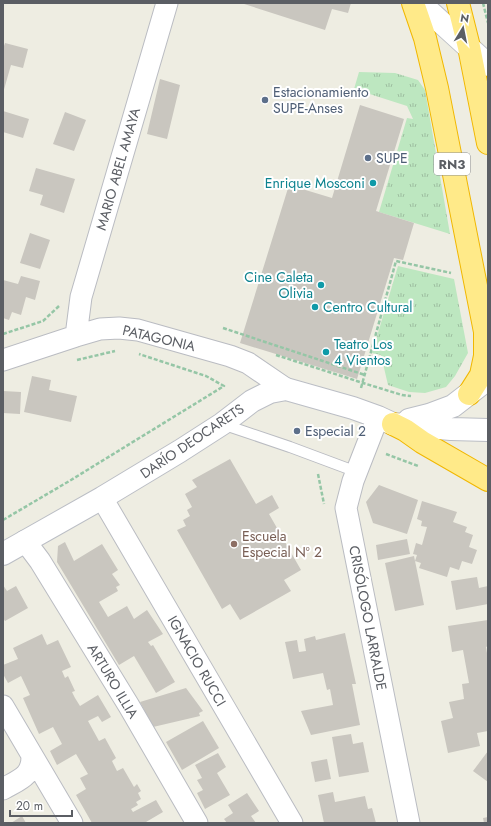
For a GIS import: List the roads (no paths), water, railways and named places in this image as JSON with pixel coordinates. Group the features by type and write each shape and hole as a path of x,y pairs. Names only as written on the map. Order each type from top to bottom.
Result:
{"highway":[{"name":"RN3","path":"413,3 425,38 436,88 486,336"},
{"name":"RN3","path":"458,3 469,47 488,143"},
{"path":"469,394 482,375 486,336"},
{"path":"385,420 405,430 422,442 488,480"}],"street":[{"name":"MARIO ABEL AMAYA","path":"76,336 81,297 167,3"},
{"path":"420,3 488,65"},
{"name":"PATAGONIA","path":"3,360 100,329 119,328 138,330 230,356 248,363 286,389"},
{"path":"385,420 429,416 453,406 488,379"},
{"name":"DARÍO DEOCARETS","path":"3,554 102,498 180,451 222,424 252,401 270,392 286,389 353,408 385,420 451,429 488,430"},
{"name":"CRISÓLOGO LARRALDE","path":"385,420 357,472 346,508 409,823"},
{"name":"IGNACIO RUCCI","path":"102,498 292,823"},
{"name":"ARTURO ILLIA","path":"25,541 40,561 125,700 196,823"},
{"path":"3,706 72,823"},
{"path":"3,789 25,776 32,766 32,757"}],"lane":[{"path":"222,424 357,472"}],"place":[{"name":"Estacionamiento SUPE-Anses","path":"265,100"},
{"name":"SUPE","path":"368,158"},
{"name":"Enrique Mosconi","path":"373,183"},
{"name":"Cine Caleta Olivia","path":"321,285"},
{"name":"Centro Cultural","path":"315,307"},
{"name":"Teatro Los 4 Vientos","path":"326,352"},
{"name":"Especial 2","path":"297,431"},
{"name":"Escuela Especial Nº 2","path":"234,544"}]}
